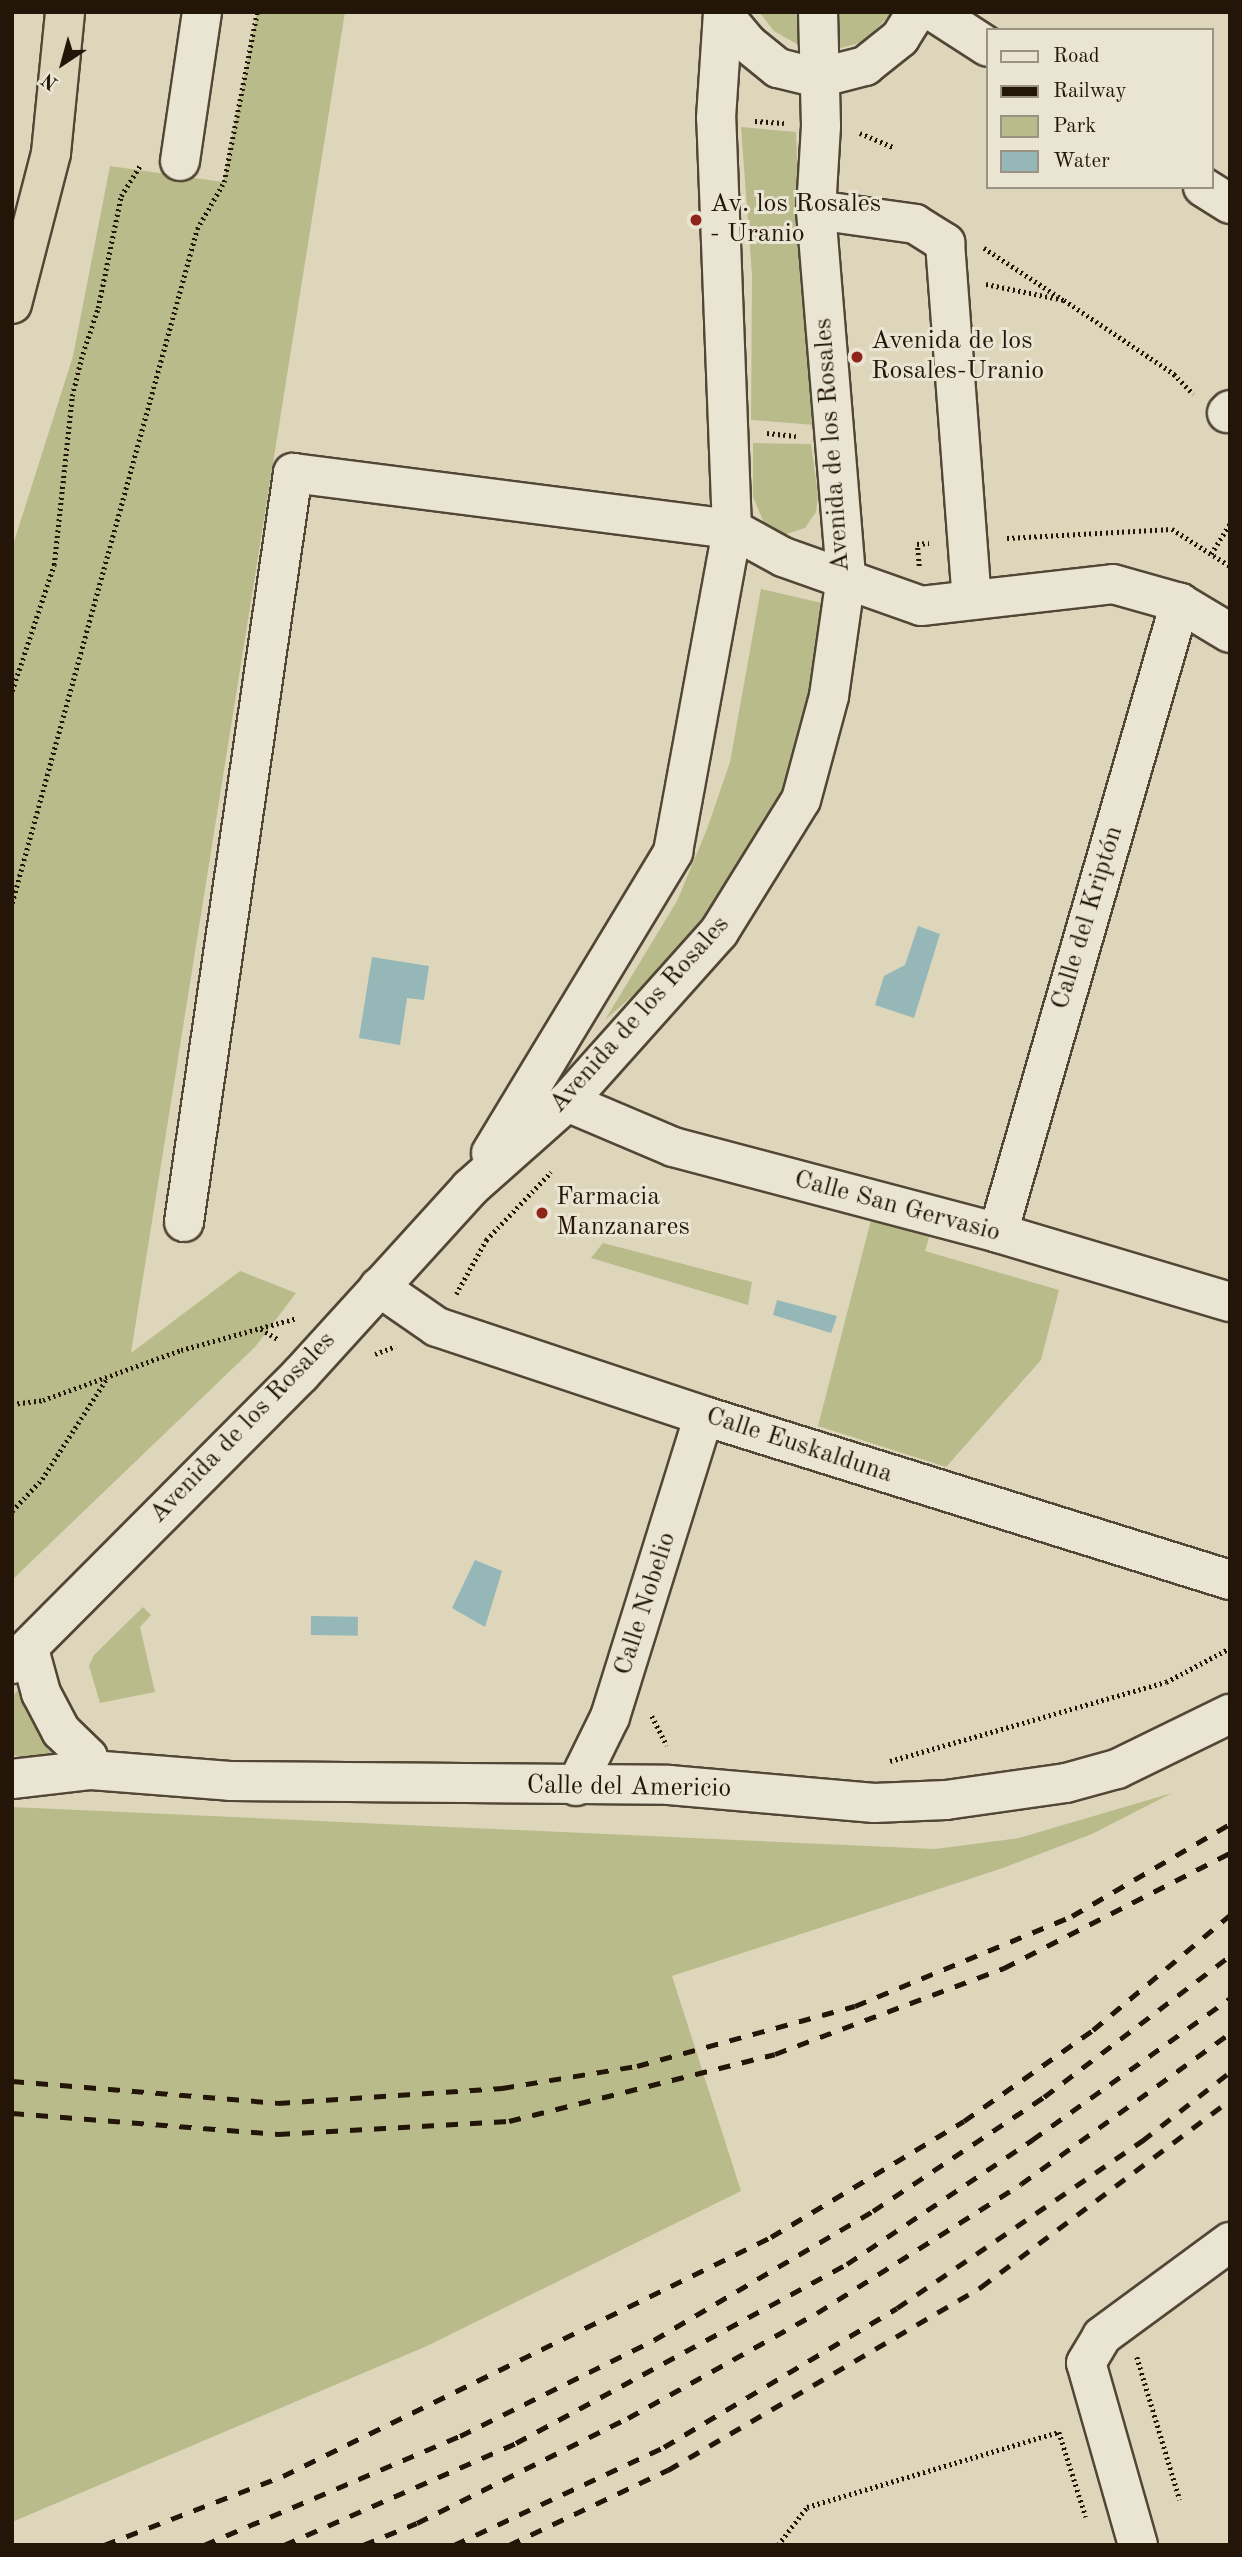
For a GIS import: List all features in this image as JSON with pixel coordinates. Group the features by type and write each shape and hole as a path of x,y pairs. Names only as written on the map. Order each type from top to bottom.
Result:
{"highway":[{"path":"12,304 51,153 65,12"}],"street":[{"path":"180,161 202,12"},
{"name":"Avenida de los Rosales","path":"17,1660 301,1374 470,1188 567,1102 719,932 801,800 829,696 846,576 816,211 821,126 818,12"},
{"name":"Avenida de los Rosales","path":"723,13 747,43 778,68 818,78 865,66 900,38 916,12"},
{"path":"934,12 986,46"},
{"name":"Avenida de los Rosales","path":"470,1188 673,852 732,529 716,118 723,13"},
{"path":"1206,189 1230,204"},
{"path":"816,211 915,224 945,243 972,598"},
{"path":"184,1222 293,473 732,529 783,557 846,576 921,606 972,598 1113,584 1181,603 1230,633"},
{"name":"Calle del Kriptón","path":"998,1233 1181,603"},
{"name":"Calle San Gervasio","path":"567,1102 673,1147 998,1233 1230,1303"},
{"name":"Calle Euskalduna","path":"379,1287 437,1327 704,1416 1230,1580"},
{"name":"Calle Nobelio","path":"576,1786 610,1717 704,1416"},
{"path":"17,1660 41,1693 61,1731 88,1758 92,1770"},
{"name":"Calle del Americio","path":"15,1776 92,1770 230,1781 669,1785 874,1803 946,1800 1066,1783 1117,1769 1230,1714"},
{"path":"1138,2545 1086,2363 1102,2336 1230,2242"}],"path":[{"path":"12,902 197,229 224,182 257,12"},
{"path":"745,120 796,123"},
{"path":"858,132 895,148"},
{"path":"12,691 54,565 72,396 98,308 121,196 146,157 180,161"},
{"path":"972,240 1174,374 1220,409"},
{"path":"947,277 1064,300"},
{"path":"757,431 811,438"},
{"path":"1211,554 1230,523"},
{"path":"919,575 917,544 1172,529 1230,566"},
{"path":"452,1300 486,1240 557,1167"},
{"path":"12,1404 43,1400 298,1317"},
{"path":"12,1511 42,1479 107,1377"},
{"path":"886,1762 1166,1682 1230,1648"},
{"path":"646,1704 672,1754"},
{"path":"1134,2347 1180,2500"},
{"path":"778,2545 807,2507 1059,2432 1088,2524"}],"green space":[{"path":"257,12 345,12 131,1353 240,1271 296,1293 255,1347 12,1580 12,548 73,356 110,166 223,182"},
{"path":"759,12 803,12 800,46 774,31"},
{"path":"832,12 893,12 863,42 830,51"},
{"path":"741,127 796,132 803,311 815,425 751,420 752,275"},
{"path":"753,443 811,444 818,495 816,512 805,528 783,535 764,523 753,497"},
{"path":"761,589 822,603 820,659 788,789 689,946 605,1020 677,901 707,829 730,762"},
{"path":"871,1220 929,1237 925,1251 1059,1290 1041,1360 946,1467 818,1426"},
{"path":"603,1243 752,1282 748,1305 591,1258"},
{"path":"143,1607 151,1615 140,1627 155,1692 100,1703 89,1666 94,1655"},
{"path":"25,1682 73,1766 35,1766 12,1754 12,1697"},
{"path":"1172,1793 1092,1834 1000,1869 672,1976 741,2191 427,2346 12,2522 12,1807 935,1849 1019,1838"}],"water":[{"path":"918,926 940,934 914,1018 875,1005 884,976 905,965"},
{"path":"372,957 429,966 424,1000 407,998 400,1045 359,1038"},
{"path":"777,1300 837,1316 831,1333 773,1315"},
{"path":"475,1560 502,1571 485,1627 452,1608"},
{"path":"311,1616 358,1617 358,1636 311,1635"}],"railway":[{"path":"12,2081 278,2103 502,2088 637,2066 855,2006 1072,1916 1230,1824"},
{"path":"12,2113 278,2134 509,2121 775,2054 1004,1968 1230,1853"},
{"path":"104,2545 283,2476 771,2237 964,2121 1093,2030 1230,1915"},
{"path":"204,2545 460,2436 654,2340 873,2211 1044,2097 1230,1956"},
{"path":"284,2545 516,2443 847,2264 1032,2140 1230,1998"},
{"path":"363,2545 417,2523 628,2418 817,2313 1021,2184 1230,2033"},
{"path":"454,2545 664,2447 897,2308 1142,2141 1230,2072"},
{"path":"509,2545 668,2470 981,2287 1230,2100"}],"place":[{"name":"Av. los Rosales - Uranio","path":"696,220"},
{"name":"Avenida de los Rosales-Uranio","path":"857,357"},
{"name":"Farmacia Manzanares","path":"542,1213"}]}
